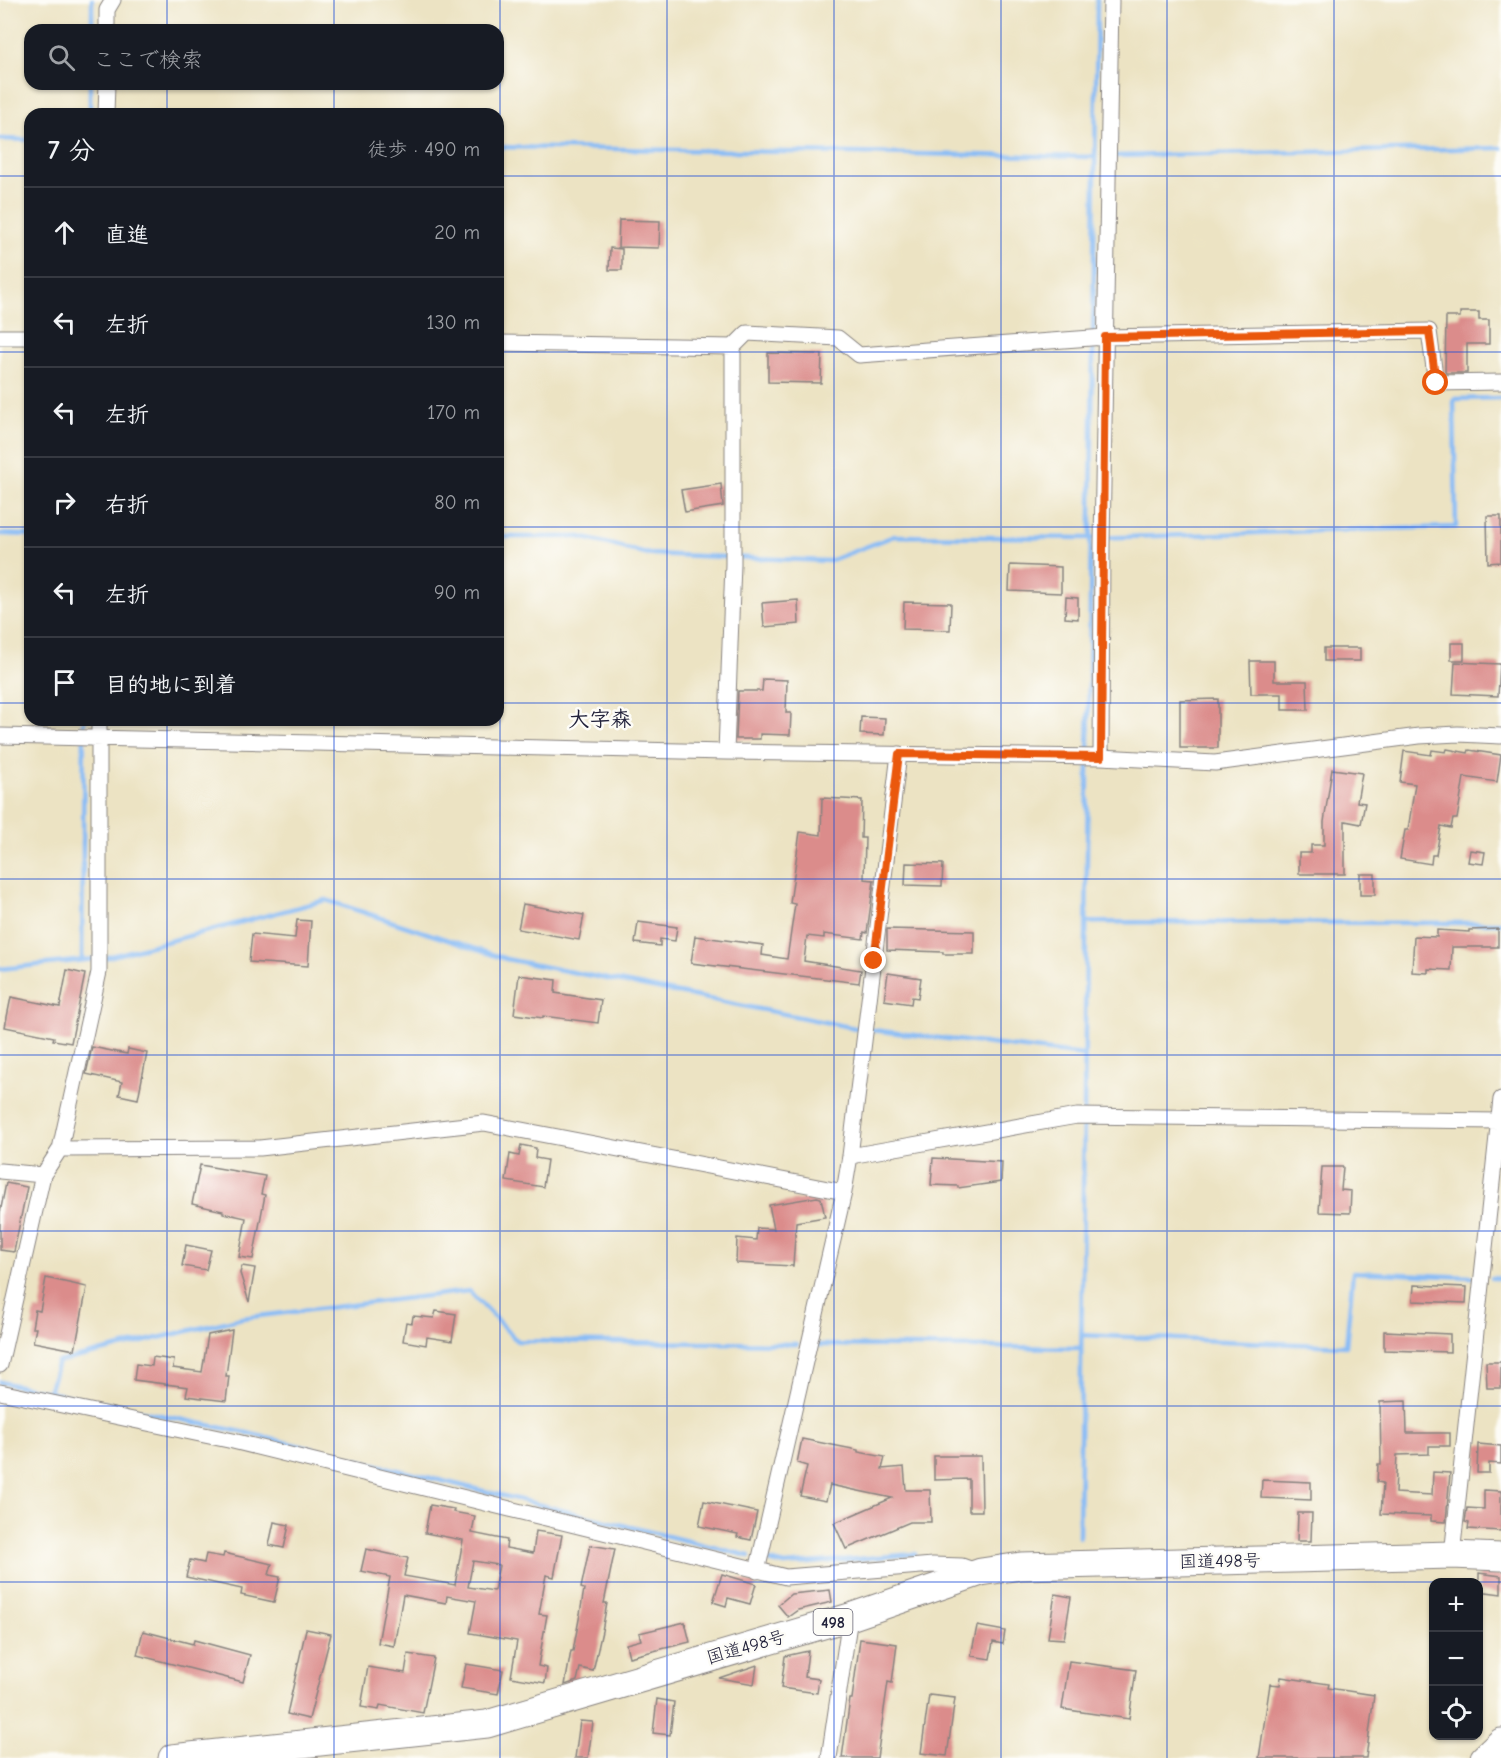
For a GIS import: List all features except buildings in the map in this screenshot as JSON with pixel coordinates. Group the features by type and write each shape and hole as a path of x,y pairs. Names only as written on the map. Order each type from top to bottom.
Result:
{"highway":[{"name":"国道498号","path":"172,1758 487,1724 850,1617 981,1572 1021,1566 1452,1555 1501,1557"},
{"path":"1484,1758 1501,1742"}],"street":[{"path":"107,24 107,10 113,0"},
{"path":"1101,757 1111,0"},
{"path":"106,108 107,90"},
{"path":"726,752 733,556 733,347 747,333 838,338 858,355 1105,337 1429,331 1436,383 1501,382"},
{"path":"0,337 24,337"},
{"path":"504,344 733,347"},
{"path":"0,1365 43,1175 60,1149 99,972 99,726"},
{"path":"0,736 726,752 1101,757 1215,763 1419,736 1458,734 1501,736"},
{"path":"758,1571 844,1192 899,754"},
{"path":"1452,1555 1498,1151 1501,1099"},
{"path":"850,1156 1083,1117 1499,1121"},
{"path":"60,1149 260,1148 484,1123 844,1192"},
{"path":"0,1171 43,1175"},
{"path":"0,1392 233,1441 786,1577 933,1565 962,1566 981,1572"},
{"path":"829,1758 850,1617"}],"waterway":[{"path":"92,0 92,24"},
{"path":"1079,1537 1097,0"},
{"path":"90,90 90,108"},
{"path":"0,139 24,140"},
{"path":"504,147 1095,157"},
{"path":"1113,156 1501,148"},
{"path":"504,537 580,537 649,554 829,561 894,536 1090,538 1456,527 1454,399 1501,398"},
{"path":"0,534 24,535"},
{"path":"82,960 84,726"},
{"path":"0,969 104,958 326,900 506,959 855,1028 1084,1055"},
{"path":"1086,922 1501,923"},
{"path":"1081,1335 1346,1346 1353,1272 1472,1277"},
{"path":"1492,1278 1501,1278"},
{"path":"49,1392 58,1362 242,1318 469,1291 517,1341 797,1344"},
{"path":"818,1345 1081,1348"},
{"path":"0,1382 247,1433 749,1556"},
{"path":"769,1561 785,1565 915,1554"}],"district":[{"name":"大字森","path":"600,719"}],"route":[{"path":"874,961 899,754 1101,757 1105,337 1429,331 1436,383"}]}
